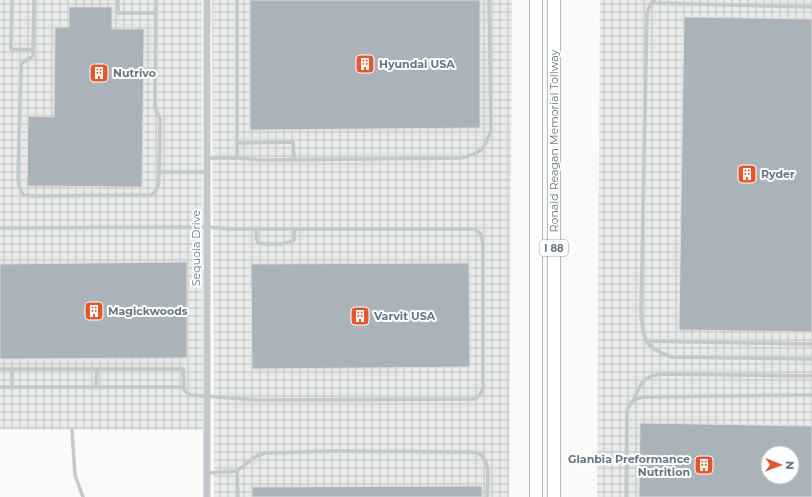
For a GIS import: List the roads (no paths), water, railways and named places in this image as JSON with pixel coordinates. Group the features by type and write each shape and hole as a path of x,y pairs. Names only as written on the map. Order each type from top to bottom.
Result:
{"highway":[{"name":"Ronald Reagan Memorial Tollway","path":"536,0 536,497"},
{"name":"Ronald Reagan Memorial Tollway","path":"554,0 554,497"}],"street":[{"name":"Sequoia Drive","path":"207,497 208,0"}],"lane":[{"path":"12,0 11,50 33,50"},
{"path":"34,0 33,56 21,64 18,178 23,195 40,196 151,196 156,192 159,184 160,119 155,108 156,0"},
{"path":"118,0 118,13 156,13"},
{"path":"237,0 237,158"},
{"path":"207,158 294,160 460,158 474,155 486,145 491,130 489,0"},
{"path":"812,7 652,2 647,12 641,304 642,332 646,341 661,354 672,357 812,359"},
{"path":"237,143 293,142 294,160"},
{"path":"159,172 207,172"},
{"path":"0,228 207,227 256,229 475,229 481,234 483,245 483,388 480,396 475,399 258,400 190,395 183,387 183,369 0,369"},
{"path":"256,229 256,240 258,244 288,243 294,240 295,229"},
{"path":"646,341 812,344"},
{"path":"12,369 12,387"},
{"path":"96,369 96,387"},
{"path":"626,497 627,411 629,404 634,399 642,381 650,376 661,374 812,376"},
{"path":"0,387 183,387"},
{"path":"634,399 643,397 812,395"},
{"path":"72,430 75,475 83,497"},
{"path":"207,472 237,471 256,456 265,453 333,451 470,452 478,453 483,456 487,464 487,497"},
{"path":"237,471 238,497"}],"place":[{"name":"Hyundai USA","path":"365,64"},
{"name":"Nutrivo","path":"99,73"},
{"name":"Ryder","path":"747,174"},
{"name":"Magickwoods","path":"94,311"},
{"name":"Varvit USA","path":"360,316"},
{"name":"Glanbia Preformance Nutrition","path":"704,465"}]}
